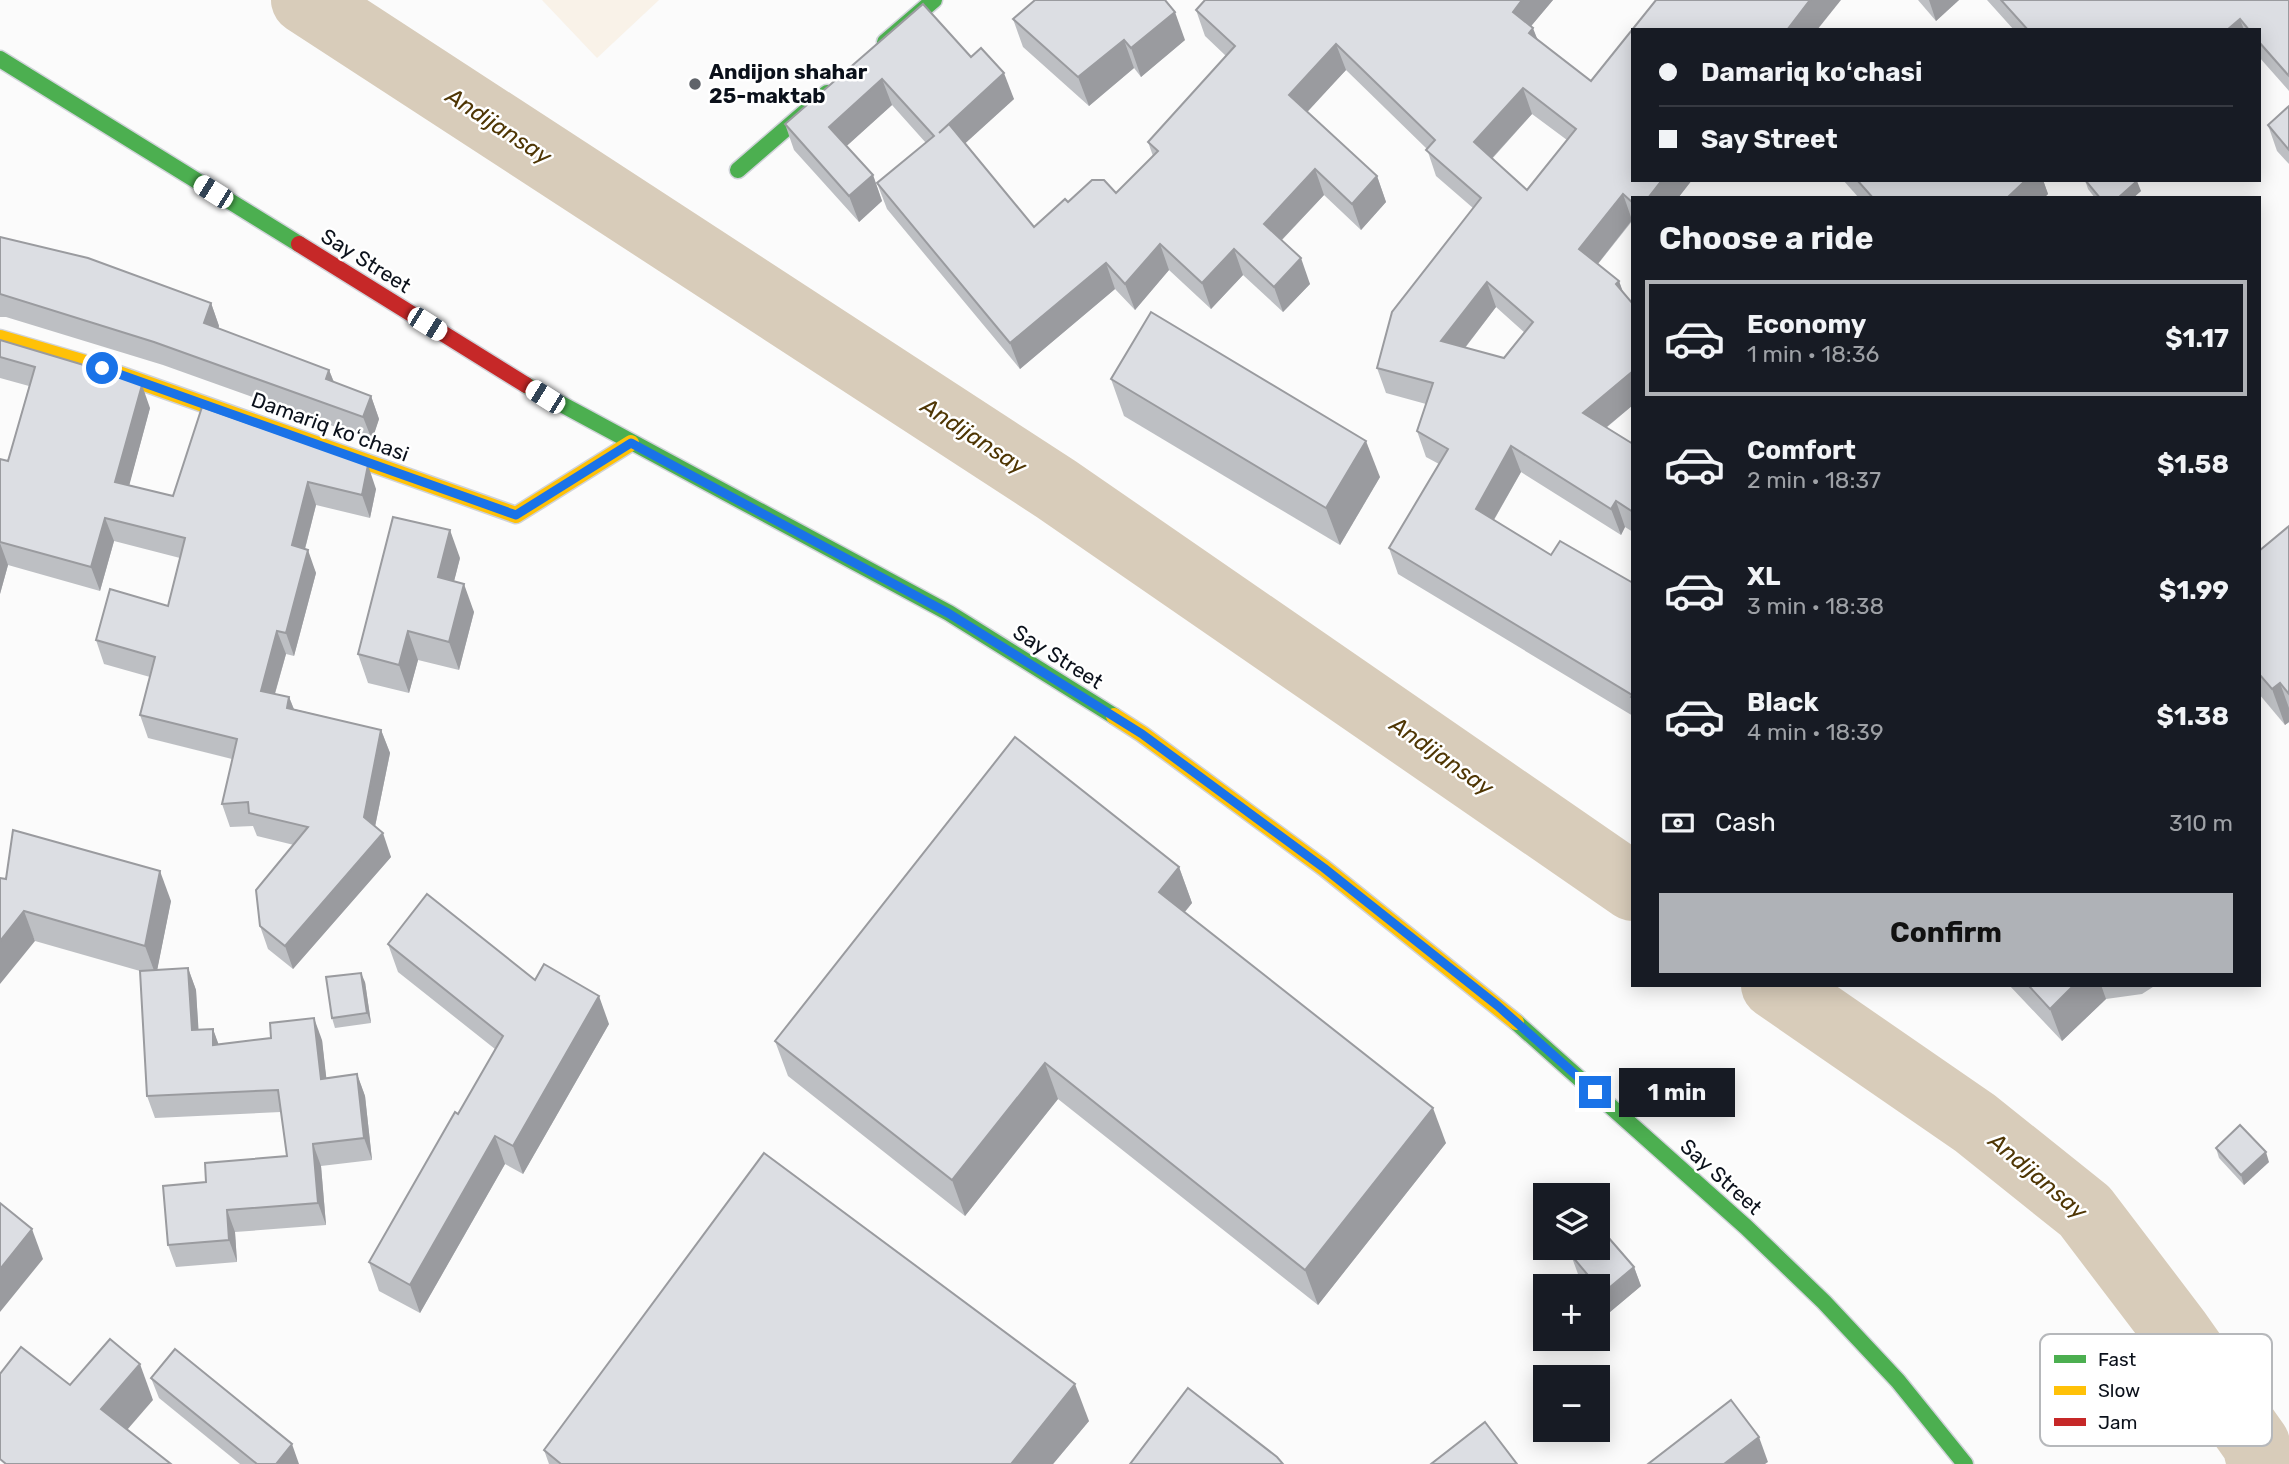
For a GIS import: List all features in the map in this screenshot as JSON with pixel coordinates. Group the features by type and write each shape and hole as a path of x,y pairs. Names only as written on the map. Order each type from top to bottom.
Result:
{"main road":[{"path":"872,54 934,0"},
{"name":"Say Street","path":"0,60 545,397 948,613 1142,734 1324,868 1498,1006 1746,1227 1824,1302 1898,1381 1965,1464"},
{"path":"738,170 841,80"},
{"name":"Damariq koʻchasi","path":"0,338 102,368 516,515 631,443"}],"shaded area":[{"path":"542,0 659,0 597,58"}],"building":[{"path":"1035,0 1165,0 1175,12 1131,48 1124,40 1078,77 1013,19"},
{"path":"1205,0 1522,0 1513,12 1533,28 1529,33 1591,81 1631,31 1631,182 1660,182 1650,196 1631,196 1631,201 1623,194 1579,249 1619,281 1616,284 1631,302 1631,373 1583,413 1631,443 1631,511 1616,501 1611,509 1511,446 1476,509 1551,555 1560,541 1631,582 1631,694 1389,548 1448,449 1417,431 1433,383 1377,368 1392,312 1481,198 1426,150 1435,140 1336,44 1289,95 1377,176 1352,204 1315,169 1264,224 1301,258 1274,287 1234,249 1202,283 1160,244 1125,284 1106,263 1010,343 877,183 934,136 882,79 829,127 873,175 849,196 785,124 923,4 971,57 981,48 1004,73 939,133 949,124 1034,227 1065,199 1068,202 1092,180 1104,180 1116,193 1158,151 1148,142 1235,46 1196,10","holes":["1523,88 1576,129 1527,190 1474,142","1487,282 1533,322 1504,358 1441,341"]},
{"path":"1656,0 1810,0 1789,28 1634,28"},
{"path":"2001,0 2289,0 2289,76 2261,44 2261,28 2247,28 2240,19 2229,28 2026,28"},
{"path":"2289,106 2289,150 2268,125"},
{"path":"1859,182 2024,182 2009,196 1871,196"},
{"path":"2087,182 2136,182 2120,196 2098,196"},
{"path":"0,237 88,258 211,303 204,323 329,370 326,379 371,396 363,417 154,342 0,294"},
{"path":"1151,312 1366,441 1326,508 1111,379"},
{"path":"0,340 142,385 115,482 173,496 202,407 368,465 362,495 308,482 292,545 308,550 286,633 277,631 261,691 289,697 287,708 381,730 364,817 383,833 285,946 260,926 256,890 308,827 249,813 248,802 222,804 237,739 140,715 155,657 96,640 110,589 168,606 185,538 105,518 91,567 0,542 0,459 8,461 35,367 0,357"},
{"path":"393,517 450,530 438,577 464,584 449,642 408,631 399,665 358,654"},
{"path":"2289,526 2289,694 2280,683 2272,689 2261,676 2261,549"},
{"path":"1015,737 1179,867 1159,892 1433,1108 1305,1270 1045,1063 952,1180 775,1041"},
{"path":"13,830 160,871 145,946 24,911 0,941 0,878 6,879"},
{"path":"427,894 535,980 544,964 599,996 513,1146 495,1136 410,1285 369,1262 455,1112 458,1114 503,1036 388,944"},
{"path":"188,968 192,1030 213,1029 213,1045 271,1038 270,1023 314,1018 321,1079 357,1074 364,1138 313,1144 318,1203 227,1210 229,1240 168,1245 163,1186 206,1182 205,1163 287,1156 278,1090 147,1096 140,971"},
{"path":"361,973 367,1013 332,1018 326,977"},
{"path":"2030,987 2072,987 2050,1009"},
{"path":"2240,1125 2266,1152 2241,1175 2216,1148"},
{"path":"764,1153 1075,1384 1011,1464 561,1464 544,1450"},
{"path":"0,1203 32,1229 0,1269"},
{"path":"1610,1239 1634,1267 1610,1287 1610,1274 1587,1274 1575,1260 1610,1260"},
{"path":"110,1339 140,1364 101,1409 171,1464 6,1464 0,1459 0,1374 21,1347 70,1385"},
{"path":"175,1349 292,1444 276,1464 257,1464 151,1378"},
{"path":"1188,1388 1277,1457 1283,1464 1130,1464"},
{"path":"1731,1400 1759,1437 1724,1464 1648,1464"},
{"path":"1485,1422 1517,1464 1431,1464"}],"waterway":[{"name":"Andijansay","path":"305,0 1056,489 1631,886"},
{"name":"Andijansay","path":"1778,987 1975,1123 2085,1211 2178,1334"},
{"name":"Andijansay","path":"2256,1446 2261,1464"}],"traffic: fast":[{"path":"885,42 934,0"},
{"path":"0,59 299,244"},
{"path":"738,170 827,93"},
{"path":"526,385 949,613 1114,716"},
{"path":"1516,1022 1746,1227 1824,1302 1898,1381 1965,1464"}],"traffic: slow":[{"path":"0,338 102,368 516,515 631,443"},
{"path":"1114,716 1324,868 1516,1022"}],"traffic: jam":[{"path":"299,244 526,385"}],"place":[{"name":"Andijon shahar 25-maktab","path":"695,84"}],"route":[{"path":"102,368 516,515 631,443 948,613 1142,734 1324,868 1498,1006 1595,1092"}]}
